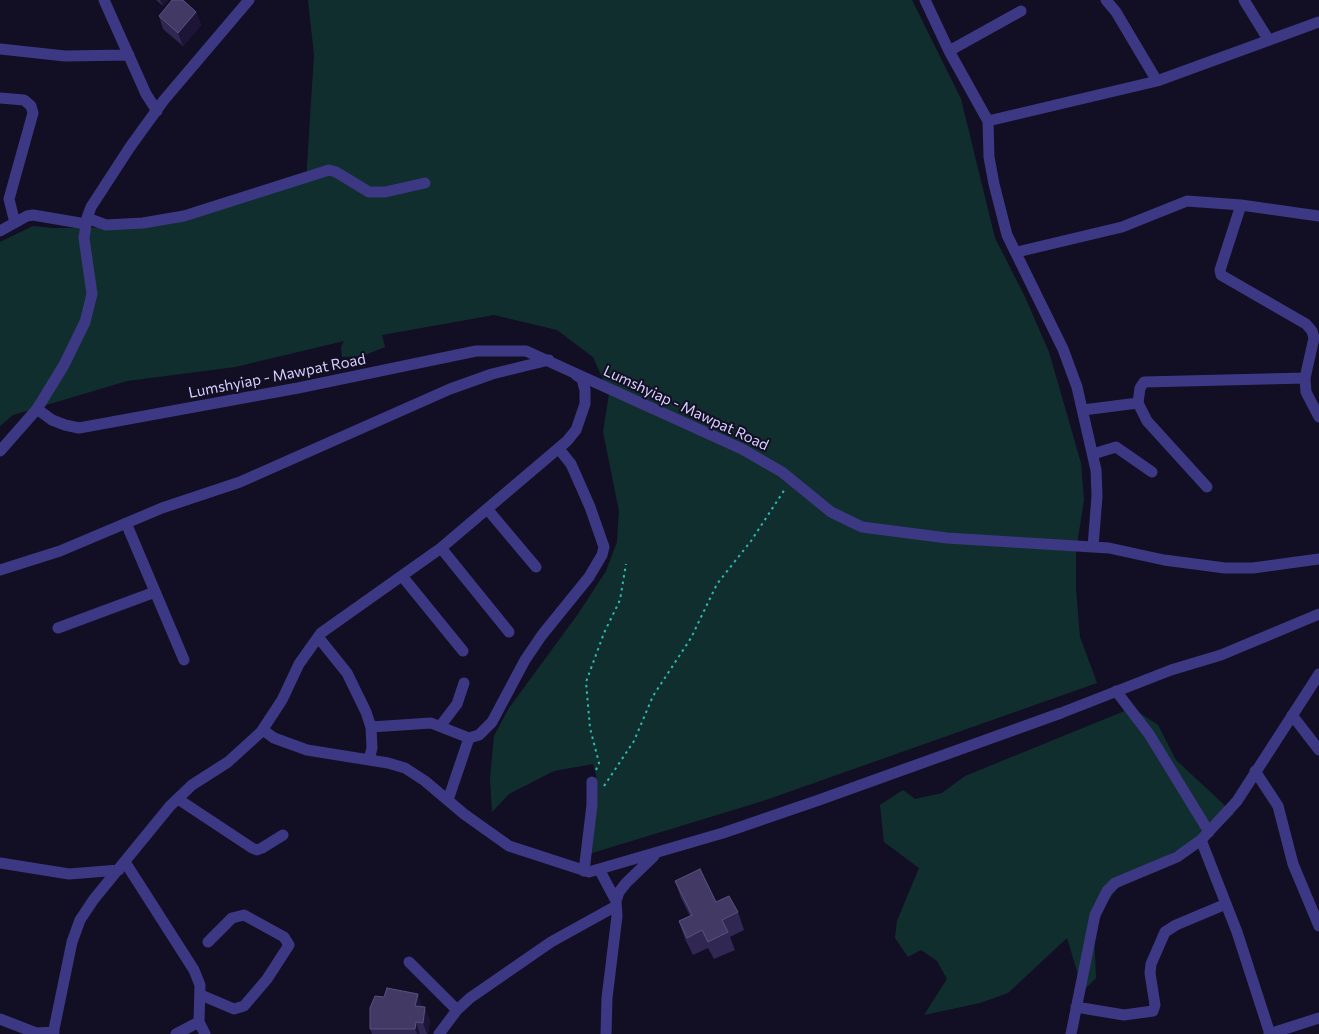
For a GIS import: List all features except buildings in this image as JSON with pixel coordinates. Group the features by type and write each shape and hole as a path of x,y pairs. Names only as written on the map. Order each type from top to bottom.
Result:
{"street":[{"path":"104,0 146,94 157,111"},
{"path":"925,0 948,51 988,121 989,157 997,202 1007,235 1063,348 1093,454 1097,496 1093,547"},
{"path":"1106,0 1116,12 1157,80"},
{"path":"1244,0 1268,39"},
{"path":"0,451 37,409 64,365 89,310 92,294 86,256 86,221 112,174 157,111 245,2"},
{"path":"948,51 1021,11"},
{"path":"988,121 1157,80 1319,22"},
{"path":"0,49 65,56 129,55"},
{"path":"0,98 24,100 31,106 33,113 9,199 15,223"},
{"path":"0,231 33,216 86,221 106,225 143,223 184,216 329,170 336,172 369,192 385,192 425,183"},
{"path":"1017,252 1122,227 1187,201 1240,204 1319,216"},
{"path":"1240,204 1220,270 1221,275 1306,324 1312,331 1314,338 1305,378 1306,392 1319,417"},
{"name":"Lumshyiap - Mawpat Road","path":"37,409 59,423 80,428 298,388 476,351 526,351 742,448 792,479 843,519 876,530 957,539 1093,547 1224,568 1262,567 1319,559"},
{"path":"0,570 60,551 162,508 240,482 450,389 492,374 549,360"},
{"path":"0,1019 36,1033 54,1033 76,931 94,899 122,866 150,828 192,785 240,752 263,730 282,700 299,664 318,637 330,625 441,548 559,449 576,430 585,404 585,390 582,379 573,372"},
{"path":"1207,487 1147,421 1138,403 1140,388 1144,382 1150,380 1305,378"},
{"path":"1082,410 1138,403"},
{"path":"1093,454 1116,447 1152,472"},
{"path":"371,727 420,723 441,725 469,738 479,734 492,722 526,660 588,577 602,555 604,547 590,507 571,464 559,449"},
{"path":"488,510 536,567"},
{"path":"126,523 184,660"},
{"path":"441,548 509,632"},
{"path":"402,576 464,651"},
{"path":"58,628 155,592"},
{"path":"263,730 274,738 307,750 405,768 425,781 509,846 584,871 600,871 819,800 1171,670 1221,655 1319,614"},
{"path":"318,637 352,681 371,727 372,748 369,760"},
{"path":"1071,1034 1095,914 1107,891 1115,883 1177,857 1205,836 1237,801 1319,674"},
{"path":"441,725 457,704 464,683"},
{"path":"1116,691 1149,734 1205,836 1269,1034 1319,1018"},
{"path":"1292,715 1319,750"},
{"path":"448,800 469,738"},
{"path":"1256,771 1278,806 1293,864 1319,926"},
{"path":"584,871 592,799 592,782"},
{"path":"178,799 258,850 283,835"},
{"path":"606,1034 607,998 617,916 616,903 619,892 656,854"},
{"path":"0,864 69,874 122,866"},
{"path":"122,866 194,970 200,985 201,995 199,1022 205,1034"},
{"path":"600,871 616,903"},
{"path":"439,1034 457,1010 470,998 530,955 616,903"},
{"path":"1076,1007 1124,1015 1153,1011 1155,1005 1150,973 1151,964 1165,932 1226,904"},
{"path":"201,995 234,1009 244,1006 267,979 289,945 284,937 244,915 232,918 208,942"},
{"path":"409,962 457,1010"},
{"path":"176,1034 199,1022"}],"path":[{"path":"592,799 603,788 634,741 653,696 691,638 717,584 751,541 792,479"},
{"path":"592,782 599,763 597,749 590,728 586,682 604,633 620,600 626,564"}],"green space":[{"path":"308,0 912,0 961,99 995,238 1025,297 1049,352 1081,463 1084,500 1076,551 1076,589 1080,637 1097,683 763,801 592,853 597,779 593,764 554,771 509,794 492,812 490,778 494,736 509,708 578,614 606,571 617,542 619,511 603,432 609,393 593,357 557,330 494,315 382,335 385,347 363,356 342,357 341,347 344,341 235,367 127,381 13,415 0,426 0,242 33,226 53,228 127,227 175,223 249,201 306,181 314,55"},
{"path":"1132,708 1158,725 1176,760 1234,814 1219,828 1168,855 1120,884 1102,909 1094,934 1096,978 1083,991 1067,938 1008,993 980,1003 924,1015 947,979 937,961 921,950 908,957 895,938 897,921 919,868 884,842 880,805 903,790 915,799 942,793 965,776"}]}
